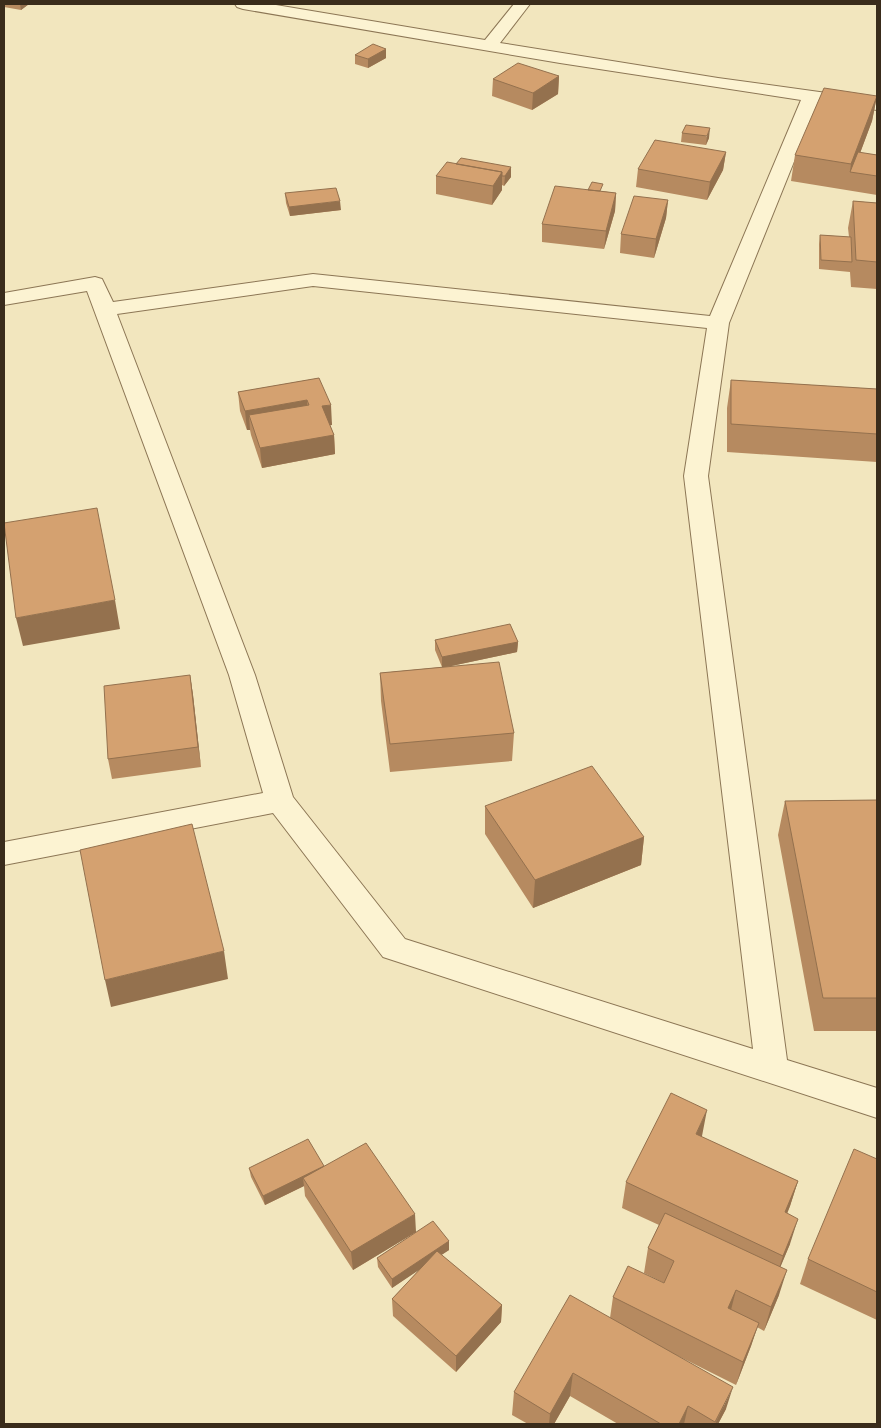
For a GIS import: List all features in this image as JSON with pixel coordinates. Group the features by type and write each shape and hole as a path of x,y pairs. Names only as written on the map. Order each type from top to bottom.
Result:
{"street":[{"path":"242,4 488,46 877,105"},
{"path":"488,46 522,4"},
{"path":"772,1068 696,476 718,323 811,96"},
{"path":"104,310 313,280 718,323"},
{"path":"4,299 95,283 242,675 280,801 394,948 877,1103"},
{"path":"4,854 280,801"}],"building":[{"path":"373,44 386,49 368,59 355,55"},
{"path":"518,63 559,76 533,93 493,79"},
{"path":"824,88 877,96 851,164 795,155"},
{"path":"686,125 710,128 707,136 682,133"},
{"path":"655,140 726,152 710,182 638,169"},
{"path":"858,152 877,155 877,176 850,172"},
{"path":"461,158 511,167 505,176 502,176 502,172 456,164"},
{"path":"447,162 502,172 493,186 436,176"},
{"path":"592,182 603,184 600,191 588,190"},
{"path":"555,186 616,193 606,231 542,224"},
{"path":"336,188 340,201 289,207 285,193"},
{"path":"634,196 668,200 656,239 621,234"},
{"path":"853,201 877,203 877,262 856,260"},
{"path":"820,235 851,237 852,262 821,260"},
{"path":"319,378 331,405 322,406 334,435 260,448 249,415 309,405 307,400 245,411 238,392"},
{"path":"731,380 877,389 877,434 731,424"},
{"path":"97,508 115,600 16,618 4,523"},
{"path":"510,624 518,642 442,657 435,640"},
{"path":"499,662 514,733 390,744 380,673"},
{"path":"190,675 198,747 108,759 104,686"},
{"path":"592,766 644,837 535,880 485,806"},
{"path":"877,800 877,998 823,998 785,801"},
{"path":"192,824 224,951 105,980 80,850"},
{"path":"671,1093 707,1110 696,1134 798,1181 785,1212 798,1219 783,1256 626,1182"},
{"path":"308,1139 324,1166 263,1196 249,1168"},
{"path":"366,1143 415,1214 351,1252 303,1178"},
{"path":"854,1149 877,1159 877,1292 808,1259"},
{"path":"665,1213 787,1270 771,1307 736,1290 728,1308 759,1323 743,1362 613,1297 628,1266 664,1283 674,1261 648,1248"},
{"path":"433,1221 449,1241 392,1279 377,1258"},
{"path":"437,1251 502,1305 456,1356 392,1299"},
{"path":"570,1295 733,1387 715,1422 688,1406 679,1424 661,1424 573,1373 550,1414 514,1392"}]}
